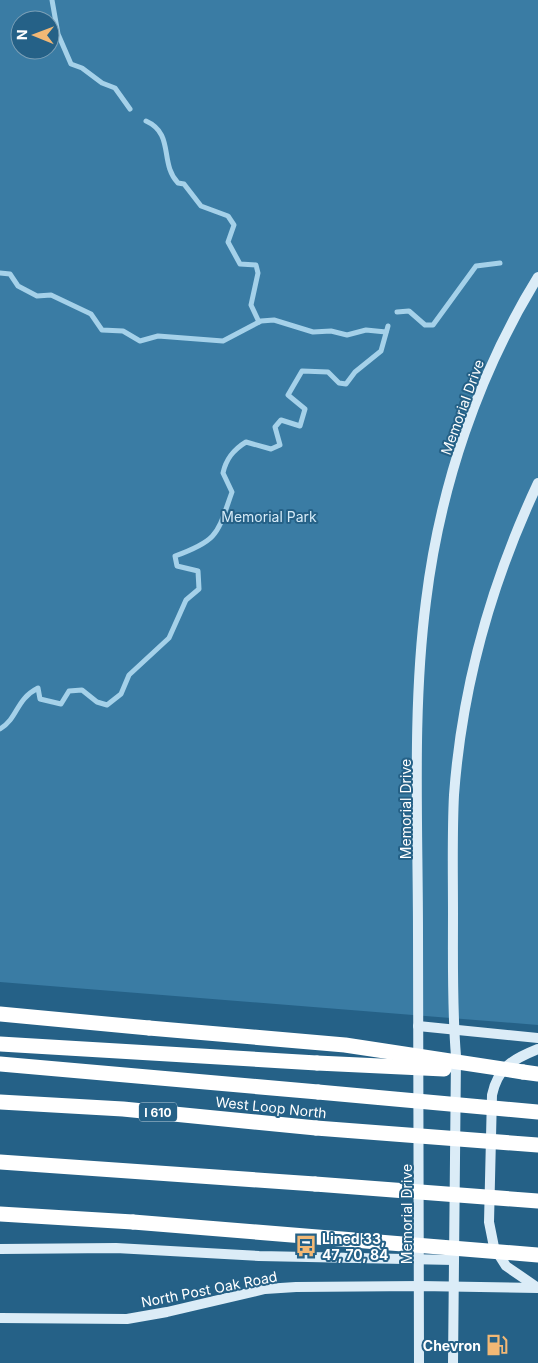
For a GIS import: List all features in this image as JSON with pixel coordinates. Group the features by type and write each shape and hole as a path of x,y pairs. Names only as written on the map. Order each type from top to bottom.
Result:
{"highway":[{"path":"0,1014 345,1045 530,1073"},
{"path":"0,1044 317,1064 530,1073"},
{"path":"0,1064 538,1112"},
{"name":"West Loop North","path":"0,1102 123,1109 316,1128 538,1145"},
{"path":"0,1162 538,1201"},
{"path":"0,1214 316,1236 538,1255"}],"main road":[{"name":"Memorial Drive","path":"419,1363 418,748 422,642 432,560 456,462 479,396 517,312 538,277"},
{"path":"453,1363 456,1056 454,1030 454,804 464,714 473,665 486,614 516,531 538,483"},
{"path":"418,1026 538,1038"},
{"path":"538,1049 514,1058 495,1080 492,1095 489,1222 494,1247 506,1266 538,1288"},
{"name":"North Post Oak Road","path":"0,1249 116,1248 259,1256 454,1260"},
{"name":"North Post Oak Road","path":"0,1318 127,1319 167,1312 265,1289 420,1286 538,1288"}],"green space":[{"name":"Memorial Park","path":"0,0 538,0 538,1025 0,982"}],"waterway":[{"path":"52,0 58,34 71,64 82,68 102,83 115,88 130,109"},
{"path":"146,121 161,133 169,167 178,183 184,184 201,206 228,216 234,225 228,242 240,264 256,265 258,273 251,305 259,322"},
{"path":"397,312 409,311 425,325 433,325 476,266 500,263"},
{"path":"0,273 10,274 18,286 37,296 51,295 91,314 102,330 123,331 140,341 158,336 223,341 261,321 274,320 313,332 331,331 347,335 366,330 386,332"},
{"path":"0,729 11,719 25,698 38,688 40,699 61,704 69,691 82,690 97,702 107,705 121,694 129,675 169,638 186,600 199,589 198,571 177,566 175,556 208,540 219,526 232,492 223,473 231,455 246,442 271,449 280,445 275,427 281,420 300,426 305,409 288,395 302,371 328,372 339,383 346,384 355,372 381,351 388,326"}],"place":[{"name":"Lined 33, 47, 70, 84","path":"306,1246"},
{"name":"Chevron","path":"497,1345"}]}
